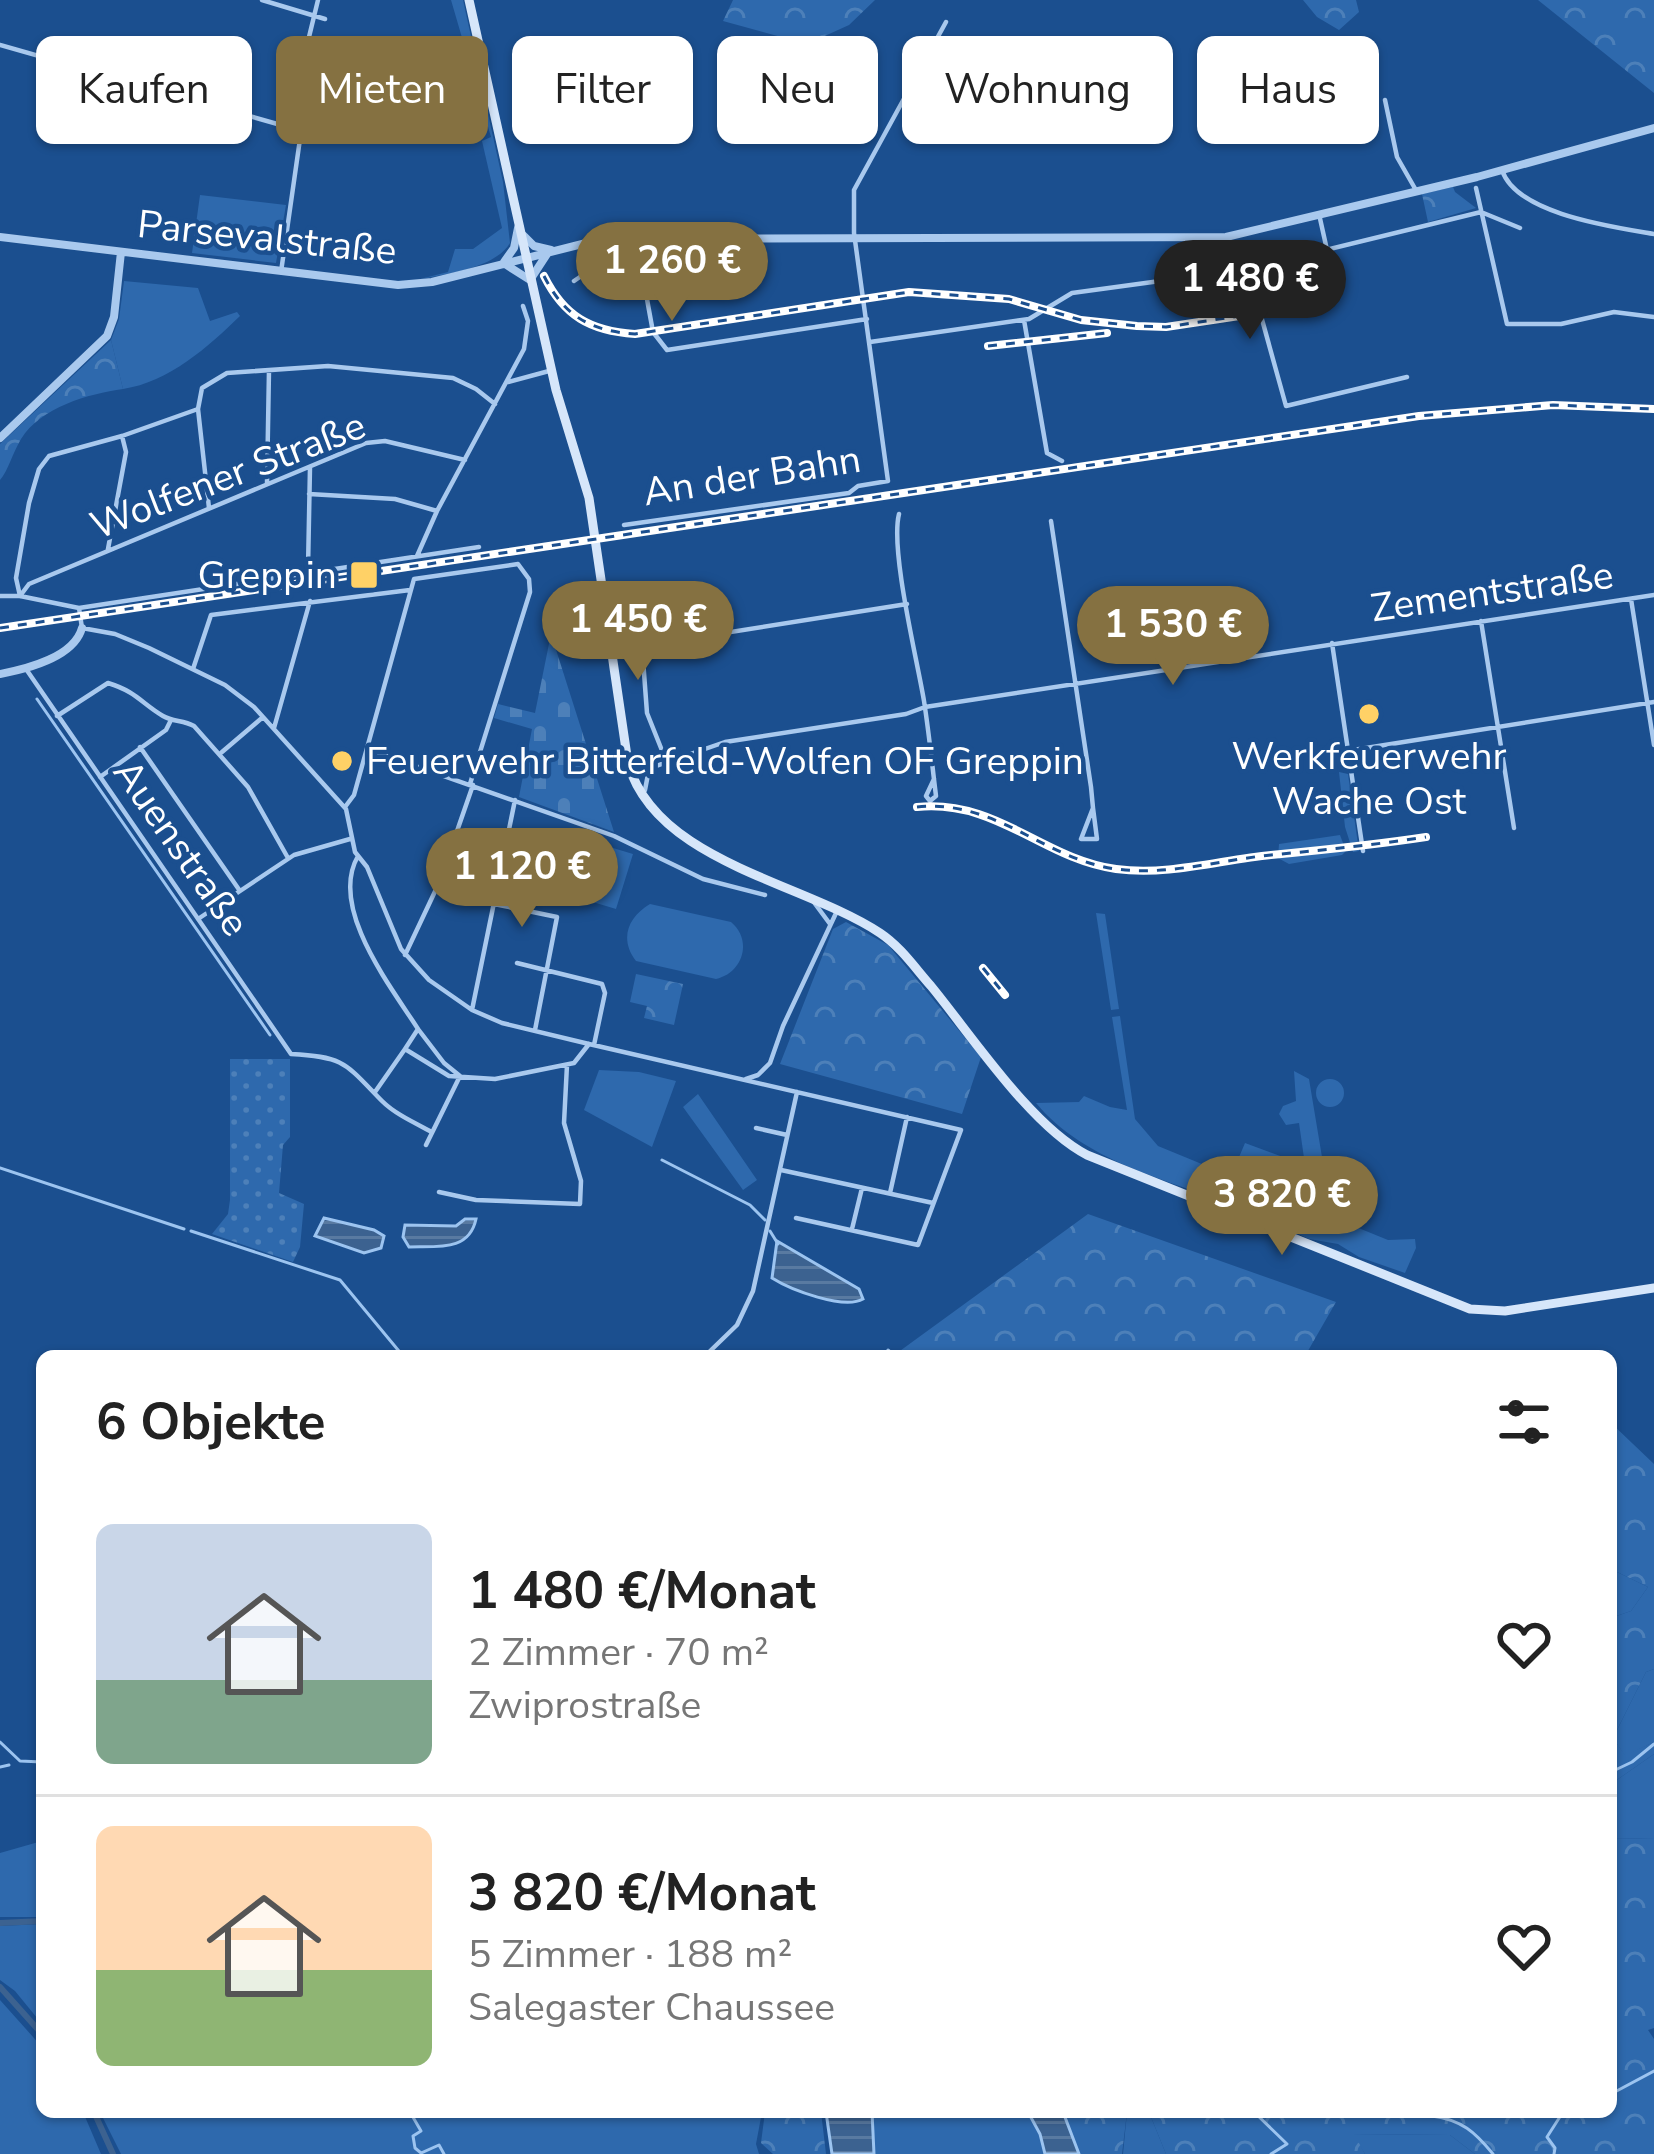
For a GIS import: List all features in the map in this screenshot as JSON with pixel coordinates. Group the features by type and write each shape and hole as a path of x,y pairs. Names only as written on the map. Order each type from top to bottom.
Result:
{"main road":[{"path":"470,0 551,370 587,491 631,774 644,802 681,836 837,911 893,944 1050,1129 1087,1155 1464,1307 1505,1311 1654,1288"}],"street":[{"path":"262,0 325,19"},
{"path":"312,36 318,0"},
{"path":"946,22 855,187 854,239 870,342 1024,320 1072,293 1248,269 1481,212 1520,228"},
{"path":"0,45 276,124"},
{"path":"1385,100 1397,157 1417,192"},
{"name":"Parsevalstraße","path":"0,237 398,285 432,282 602,239 1218,237 1417,192 1654,128"},
{"path":"281,272 300,144"},
{"path":"1502,170 1510,188 1538,203 1602,224 1654,234"},
{"path":"1476,188 1508,324 1561,324 1614,312 1654,317"},
{"path":"1318,214 1327,250"},
{"path":"518,228 531,244 552,251"},
{"path":"518,228 513,250 503,263 530,280 539,262 552,251"},
{"path":"574,280 593,268 594,255 600,252 638,250 653,332 667,350 867,319"},
{"path":"0,439 105,340 113,323 122,252"},
{"path":"1248,269 1286,406 1407,377"},
{"path":"417,556 527,340 523,306"},
{"path":"1024,320 1047,453 1062,461"},
{"name":"An der Bahn","path":"624,525 849,493 858,486 888,481 870,342"},
{"path":"209,508 198,409 202,388 227,374 328,365 446,377 468,384 495,404"},
{"path":"267,483 269,370"},
{"path":"508,382 551,370"},
{"path":"20,596 16,578 39,469 50,456 198,409"},
{"path":"108,552 126,452 122,436"},
{"name":"Wolfener Straße","path":"20,596 28,584 366,443 385,441 465,460"},
{"path":"309,572 310,467"},
{"path":"309,494 395,499 436,511"},
{"path":"899,514 907,604 934,779"},
{"path":"1051,521 1099,834 1096,839 1081,839 1093,808"},
{"path":"0,596 79,608 479,548"},
{"path":"345,807 354,795 368,749 414,579 514,564 522,567 530,592 439,883 405,955"},
{"path":"193,669 211,615 410,590"},
{"name":"Zementstraße","path":"631,774 725,742 906,714 925,707 1654,595"},
{"path":"1631,599 1654,745"},
{"path":"274,728 310,601"},
{"path":"667,763 647,713 639,651 651,643 907,604"},
{"path":"3,673 26,668 74,644 82,628 79,608"},
{"path":"1481,621 1514,828"},
{"path":"82,628 115,634 193,669 233,690 263,717 345,807 358,856 405,955 428,980 472,1010 591,1045 961,1130 917,1245 796,1218"},
{"path":"1332,643 1363,850"},
{"name":"Auenstraße","path":"26,668 291,1054 312,1053 352,1068 375,1091"},
{"path":"57,716 108,683 194,726 259,803 288,858"},
{"path":"1347,751 1651,703"},
{"path":"221,753 263,717"},
{"path":"100,777 166,730 172,719"},
{"path":"140,747 240,891"},
{"path":"368,749 614,836 704,879 765,895"},
{"path":"644,802 649,769"},
{"path":"472,1010 515,800"},
{"path":"198,919 288,858 352,838"},
{"path":"358,856 352,872 353,895 363,938 388,987 444,1063 460,1076"},
{"path":"813,900 830,924"},
{"path":"494,904 557,916 535,1030"},
{"path":"766,1085 768,1066 837,911"},
{"path":"405,1049 449,1076 495,1079 567,1065 583,1056 591,1045 604,987 580,976 517,963"},
{"path":"418,1029 375,1091 382,1102 432,1132"},
{"path":"439,1192 476,1200 580,1204 581,1185 564,1123 567,1065"},
{"path":"746,1079 768,1066"},
{"path":"426,1145 460,1076"},
{"path":"712,1350 731,1332 750,1301 797,1092"},
{"path":"890,1194 907,1117"},
{"path":"756,1128 787,1136"},
{"path":"780,1169 933,1203"},
{"path":"852,1229 862,1188"}],"green space":[{"path":"451,0 463,0 471,36 462,36"},
{"path":"733,0 875,0 849,25 825,36 778,36 723,21"},
{"path":"1303,0 1356,0 1359,12 1339,30 1317,17"},
{"path":"1538,0 1654,0 1654,93"},
{"path":"488,114 510,243 482,264 420,279 448,272 455,249 473,249 502,228 483,144 491,137"},
{"path":"1453,187 1476,208 1428,222 1422,194"},
{"path":"200,195 286,205 276,263 192,253"},
{"path":"124,281 198,288 210,321 237,312 240,316 172,371 123,389 111,340"},
{"path":"111,340 123,389 81,399 40,418 21,439 0,480 0,444"},
{"path":"551,634 614,832 519,797 532,729 494,718 498,704 535,713"},
{"path":"1339,772 1348,774 1359,851 1353,852 1345,827"},
{"path":"563,833 633,854 616,909 546,888"},
{"path":"1340,835 1346,851 1342,855 1289,864 1278,858 1279,844"},
{"path":"650,904 731,922 743,946 733,970 716,979 636,961 628,945 628,929"},
{"path":"1096,913 1105,914 1119,1009 1111,1010"},
{"path":"846,922 888,945 981,1057 962,1114 780,1064 833,929"},
{"path":"636,974 683,984 674,1025 644,1018 647,1006 630,1002"},
{"path":"1120,1016 1135,1119 1158,1146 1231,1176 1245,1143 1305,1165 1299,1123 1286,1125 1279,1114 1283,1106 1296,1101 1294,1071 1309,1079 1322,1157 1352,1175 1356,1202 1344,1203 1335,1194 1265,1166 1252,1172 1233,1205 1127,1166 1055,1123 1036,1103 1079,1102 1084,1096 1127,1110 1112,1017"},
{"path":"230,1059 290,1059 290,1137 283,1145 279,1193 304,1204 300,1247 293,1262 212,1234 228,1214 230,1200"},
{"path":"599,1070 639,1072 676,1081 652,1147 584,1110"},
{"path":"1330,1079 1340,1083 1344,1093 1340,1103 1330,1107 1320,1103 1316,1093 1320,1083"},
{"path":"698,1094 757,1180 743,1190 683,1107"},
{"path":"1263,1174 1287,1182 1302,1205 1388,1240 1415,1239 1405,1273 1338,1244 1309,1239 1246,1210 1254,1183"},
{"path":"1088,1214 1336,1302 1308,1350 901,1350"},
{"path":"1617,1429 1654,1464 1654,1669 1646,1672 1617,1730 1617,1616 1631,1611 1648,1587 1617,1572"},
{"path":"1617,1572 1648,1587 1631,1611 1617,1616"},
{"path":"1654,1669 1654,1742 1625,1756 1617,1744 1617,1730 1646,1672"},
{"path":"1654,1742 1654,1754 1617,1780 1617,1744 1625,1755"},
{"path":"1654,1754 1654,1839 1617,1838 1617,1780"},
{"path":"1617,1838 1654,1839 1654,2028 1648,2030 1654,2039 1654,2154 1475,2154 1450,2135 1354,2134 1365,2154 1166,2154 1151,2118 1617,2118"},
{"path":"36,1843 36,1917 0,1917 0,1853"},
{"path":"36,1924 36,2017 0,1980 0,1926"},
{"path":"0,2000 36,2040 36,2118 86,2118 101,2154 0,2154"},
{"path":"103,2118 761,2118 759,2154 121,2154"},
{"path":"764,2118 822,2118 826,2154 773,2154 761,2143"},
{"path":"872,2118 1031,2118 1045,2154 874,2154"},
{"path":"1065,2118 1126,2118 1122,2154 1079,2154"},
{"path":"1126,2118 1151,2118 1166,2154 1123,2154"},
{"path":"1352,2134 1450,2135 1475,2154 1365,2154"}],"shaded area":[{"path":"324,1218 374,1230 384,1236 381,1248 364,1253 315,1236"},
{"path":"465,1219 476,1219 472,1230 450,1245 409,1247 403,1237 405,1225 456,1226"},
{"path":"777,1241 859,1289 863,1299 831,1300 772,1278"},
{"path":"827,2118 872,2118 874,2154 832,2154"},
{"path":"1031,2118 1065,2118 1079,2154 1045,2154"}],"waterway":[{"path":"37,699 270,1035"},
{"path":"662,1160 750,1205 765,1220"},
{"path":"0,1168 184,1229"},
{"path":"191,1231 340,1280 398,1350"},
{"path":"770,1231 778,1244"},
{"path":"0,1742 20,1761 36,1762"},
{"path":"1617,1769 1654,1744"},
{"path":"0,1767 9,1765"},
{"path":"0,1923 36,1921"},
{"path":"0,1987 36,2027"},
{"path":"1617,2091 1654,2071"},
{"path":"97,2118 113,2154"},
{"path":"413,2118 421,2131 413,2136 415,2148 421,2153 439,2145 444,2154"},
{"path":"1260,2118 1287,2144 1271,2154"},
{"path":"1440,2118 1467,2128 1493,2154"},
{"path":"1554,2154 1547,2137 1559,2118"}],"railway":[{"path":"544,276 560,302 580,319 635,334 909,292 1009,299 1081,320 1137,326 1166,327 1246,315"},
{"path":"988,346 1107,333"},
{"path":"0,628 1419,416 1553,405 1654,409"},
{"path":"917,807 972,812 1065,854 1135,871 1426,837"},
{"path":"983,968 1005,995"}],"place":[{"name":"Greppin","path":"364,575"},
{"name":"Werkfeuerwehr Wache Ost","path":"1369,714"},
{"name":"Feuerwehr Bitterfeld-Wolfen OF Greppin","path":"342,761"}]}
